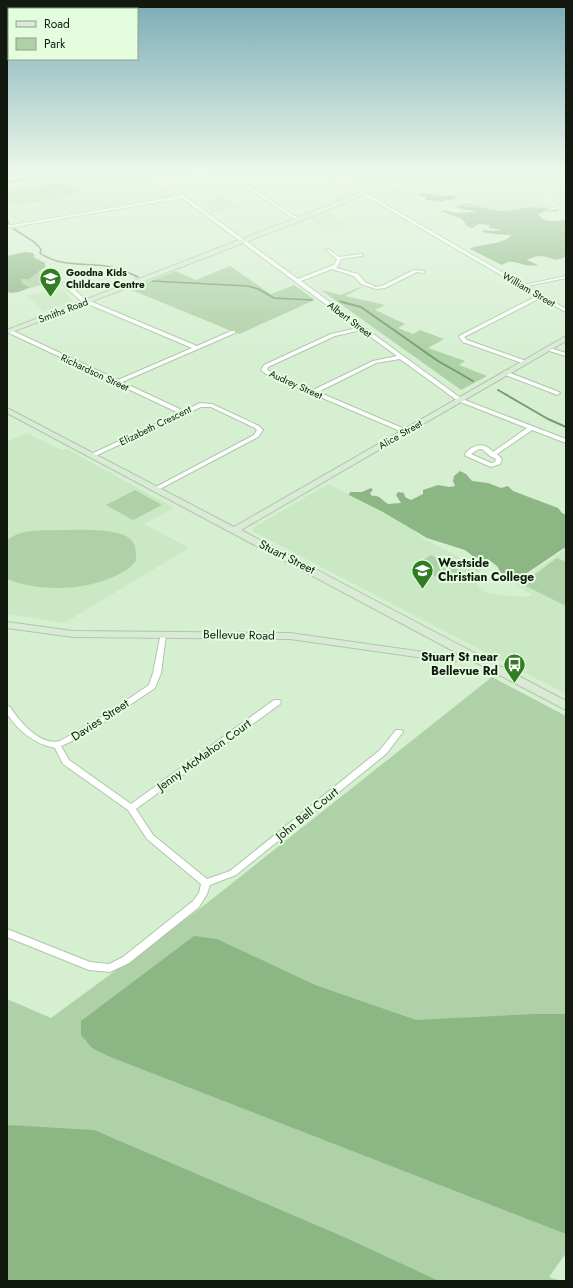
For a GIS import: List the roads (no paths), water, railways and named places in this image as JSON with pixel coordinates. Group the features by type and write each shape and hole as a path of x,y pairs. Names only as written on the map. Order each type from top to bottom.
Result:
{"street":[{"name":"Albert Street","path":"230,231 460,400 566,441"},
{"name":"Smiths Road","path":"8,331 270,231"},
{"name":"William Street","path":"429,231 566,311"},
{"path":"298,281 333,268 338,264 338,258 329,249 322,250"},
{"path":"338,258 358,254"},
{"path":"333,268 356,275 362,283 376,288 383,287 415,270 422,272"},
{"path":"523,286 566,277"},
{"path":"65,284 79,297 86,301 197,348"},
{"path":"524,362 465,341 462,337 540,296"},
{"name":"Audrey Street","path":"362,328 333,335 266,366 264,370 405,431"},
{"name":"Richardson Street","path":"8,331 182,412"},
{"path":"118,382 233,332"},
{"name":"Alice Street","path":"235,530 566,338"},
{"path":"548,349 566,355"},
{"path":"314,392 375,362 401,357"},
{"path":"505,373 557,393"},
{"name":"Elizabeth Crescent","path":"92,455 197,405 206,404 257,427 260,432 256,436 156,489"},
{"name":"Stuart Street","path":"8,412 235,530 566,706"},
{"path":"492,454 531,428"},
{"path":"481,447 492,454 499,459 498,463 495,465 491,465 470,457 468,454 481,447"},
{"name":"Bellevue Road","path":"7,625 66,633 290,636 452,660 468,653"},
{"name":"Davies Street","path":"7,709 20,725 43,743 57,745 72,739 152,686 157,673 163,635"},
{"name":"Jenny McMahon Court","path":"131,808 278,702"},
{"name":"John Bell Court","path":"206,883 233,873 383,752 399,732"},
{"path":"7,933 89,966 110,968 126,960 196,904 203,894 206,883 150,837 131,808 66,762 57,745"}],"waterway":[{"path":"17,231 34,242 41,249 40,253 55,261 72,264 106,266 122,270 138,277"},
{"path":"152,281 248,286 258,289 274,298 312,300"},
{"path":"339,301 346,303"},
{"path":"342,302 361,307 438,361 473,381"},
{"path":"498,390 548,419 566,427"}],"place":[{"name":"Goodna Kids Childcare Centre","path":"50,298"},
{"name":"Westside Christian College","path":"423,590"},
{"name":"Stuart St near Bellevue Rd","path":"514,684"}]}
